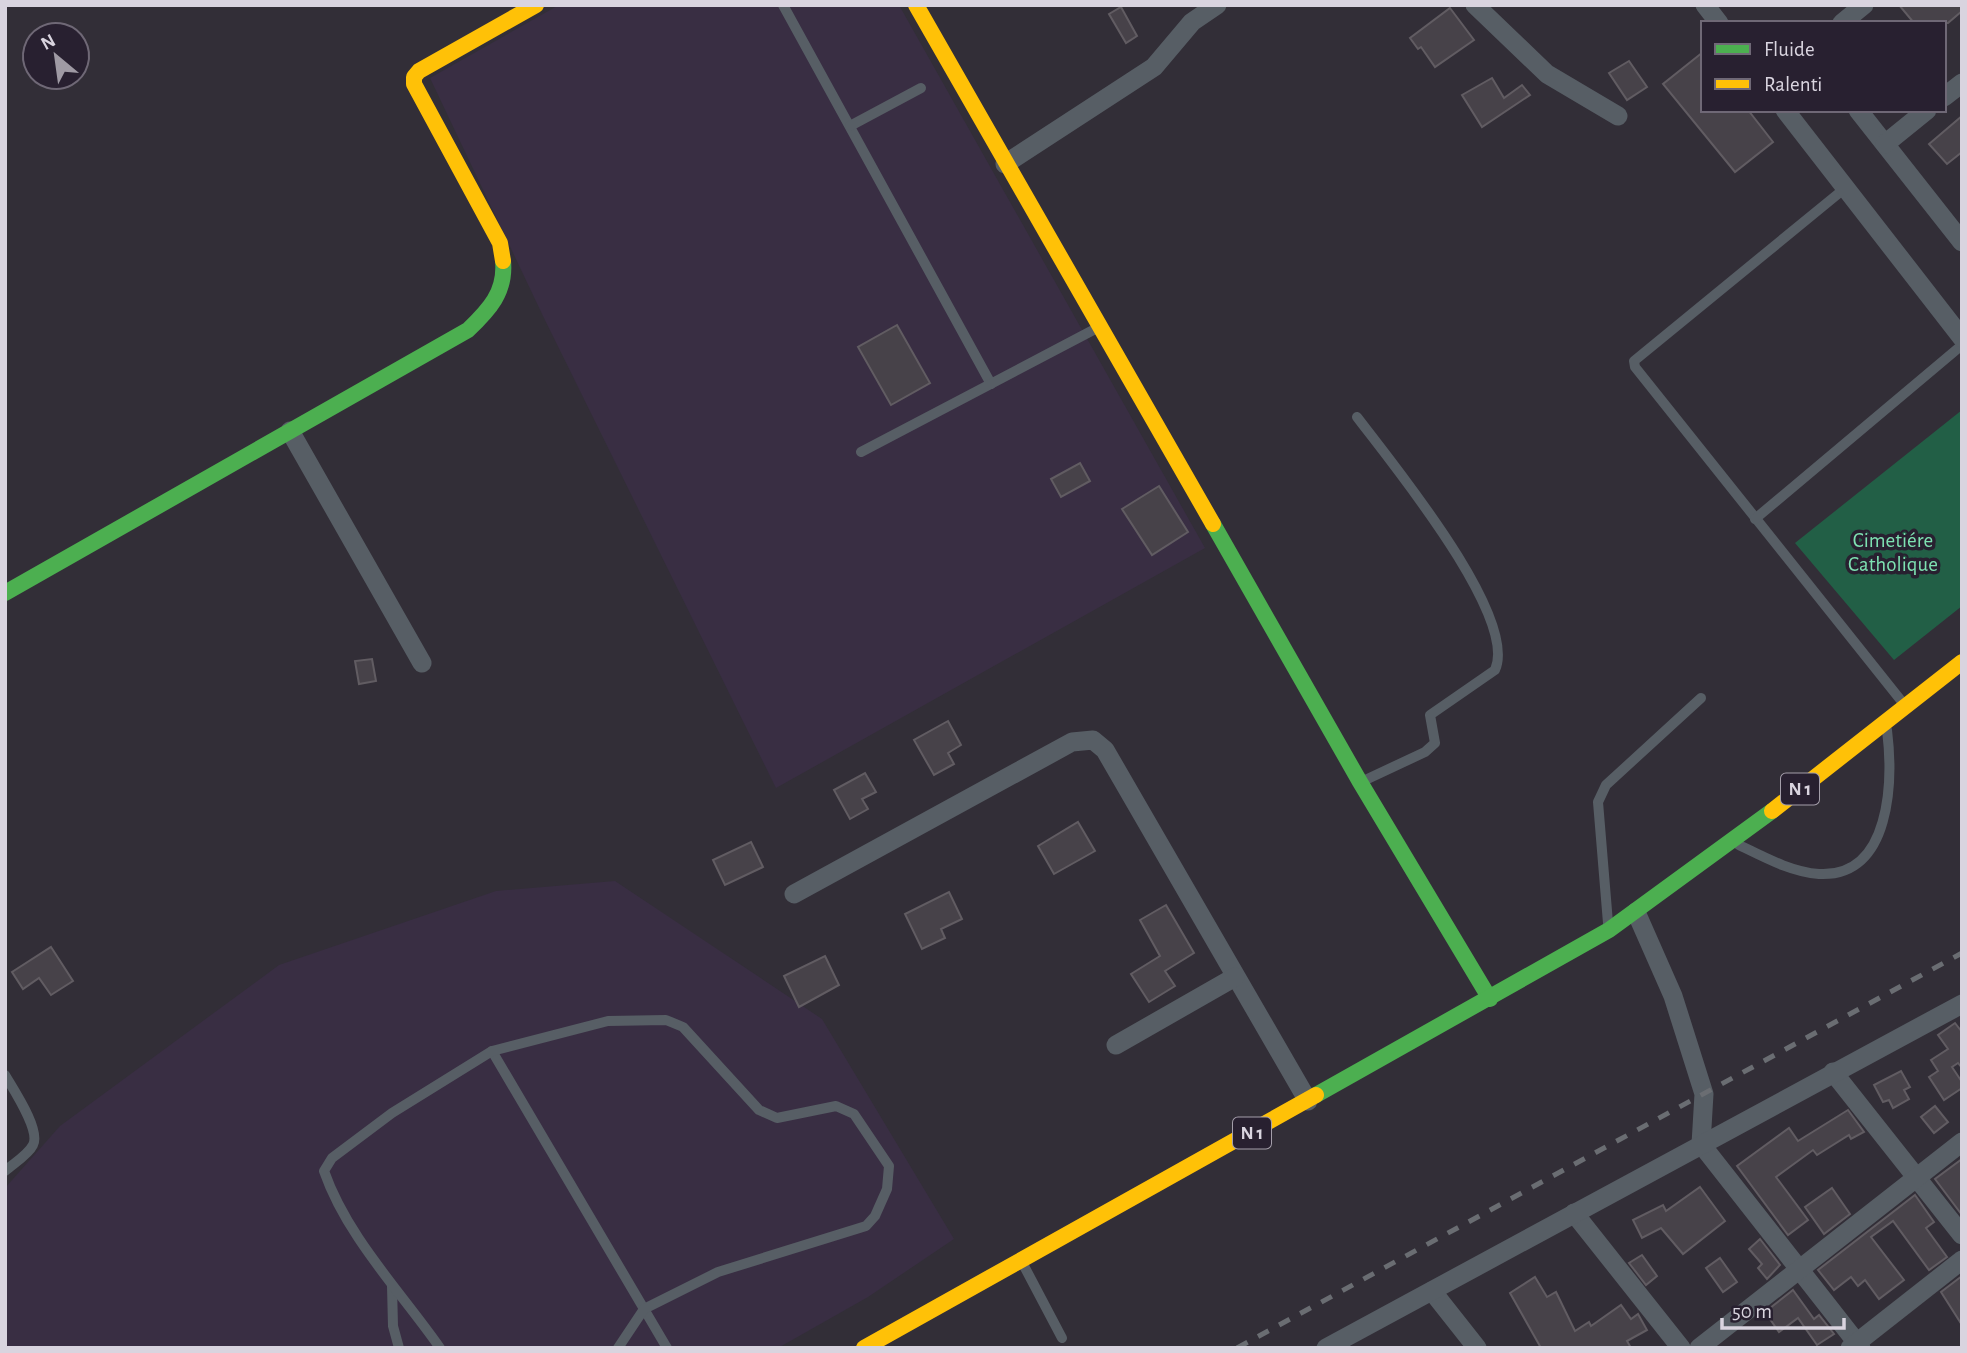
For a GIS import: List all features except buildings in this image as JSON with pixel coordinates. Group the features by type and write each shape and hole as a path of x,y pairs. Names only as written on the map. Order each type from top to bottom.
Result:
{"main road":[{"path":"5,593 468,330 487,313 502,290 507,268 500,243 414,84 414,77 419,71 536,5"},
{"path":"916,5 1360,782 1490,999"},
{"name":"N 1","path":"864,1348 1609,930 1732,842 1962,662"}],"street":[{"path":"1005,164 1154,67 1192,22 1217,5"},
{"path":"1475,5 1547,74 1618,116"},
{"path":"1705,5 1717,21"},
{"path":"1844,21 1864,5"},
{"path":"1946,95 1962,83"},
{"path":"1786,112 1962,338"},
{"path":"1860,112 1958,230"},
{"path":"1885,144 1925,112"},
{"path":"290,431 422,663"},
{"path":"794,894 1072,742 1093,740 1105,750 1308,1101"},
{"path":"1636,912 1673,996 1704,1094 1701,1144 1856,1346 1962,1260"},
{"path":"1116,1045 1235,977"},
{"path":"1326,1348 1962,1004"},
{"path":"1833,1072 1962,1235"},
{"path":"1699,1348 1962,1142"},
{"path":"1574,1213 1681,1348"},
{"path":"1433,1291 1477,1348"}],"lane":[{"path":"783,5 991,384"},
{"path":"850,126 921,88"},
{"path":"1844,189 1634,361 1635,367 1906,706"},
{"path":"861,452 1099,327"},
{"path":"1755,519 1962,345"},
{"path":"1357,416 1440,531 1481,594 1499,646 1500,659 1495,670 1430,715 1435,743 1425,752 1360,782"},
{"path":"1609,930 1598,802 1606,785 1701,698"},
{"path":"1732,842 1795,870 1837,873 1854,864 1875,841 1884,819 1890,786 1886,721"},
{"path":"440,1348 392,1285 332,1194 324,1171 332,1158 392,1113 492,1051 608,1021 666,1020 683,1027 759,1110 777,1118 836,1106 853,1114 889,1166 887,1189 875,1216 866,1226 718,1272 645,1309 618,1348"},
{"path":"492,1051 667,1348"},
{"path":"5,1075 34,1129 35,1139 33,1146 5,1171"},
{"path":"1021,1260 1062,1338"},
{"path":"392,1285 393,1326 399,1348"}],"shaded area":[{"path":"559,5 899,5 1205,548 776,788 543,316 430,78"},
{"path":"615,881 822,1019 954,1239 868,1297 778,1348 5,1348 5,1188 60,1126 279,965 496,891"}],"green space":[{"name":"Cimetiére Catholique","path":"1962,410 1962,606 1894,660 1795,543"}],"railway":[{"path":"1237,1348 1962,953"}],"traffic: fast":[{"path":"5,593 468,330 495,300 502,282 503,261"},
{"path":"1213,524 1360,782 1490,999"},
{"path":"1316,1095 1609,930 1772,811"}],"traffic: slow":[{"path":"503,261 500,243 414,84 414,77 419,71 536,5"},
{"path":"916,5 1213,524"},
{"path":"1772,811 1962,662"},
{"path":"864,1348 1316,1095"}]}
